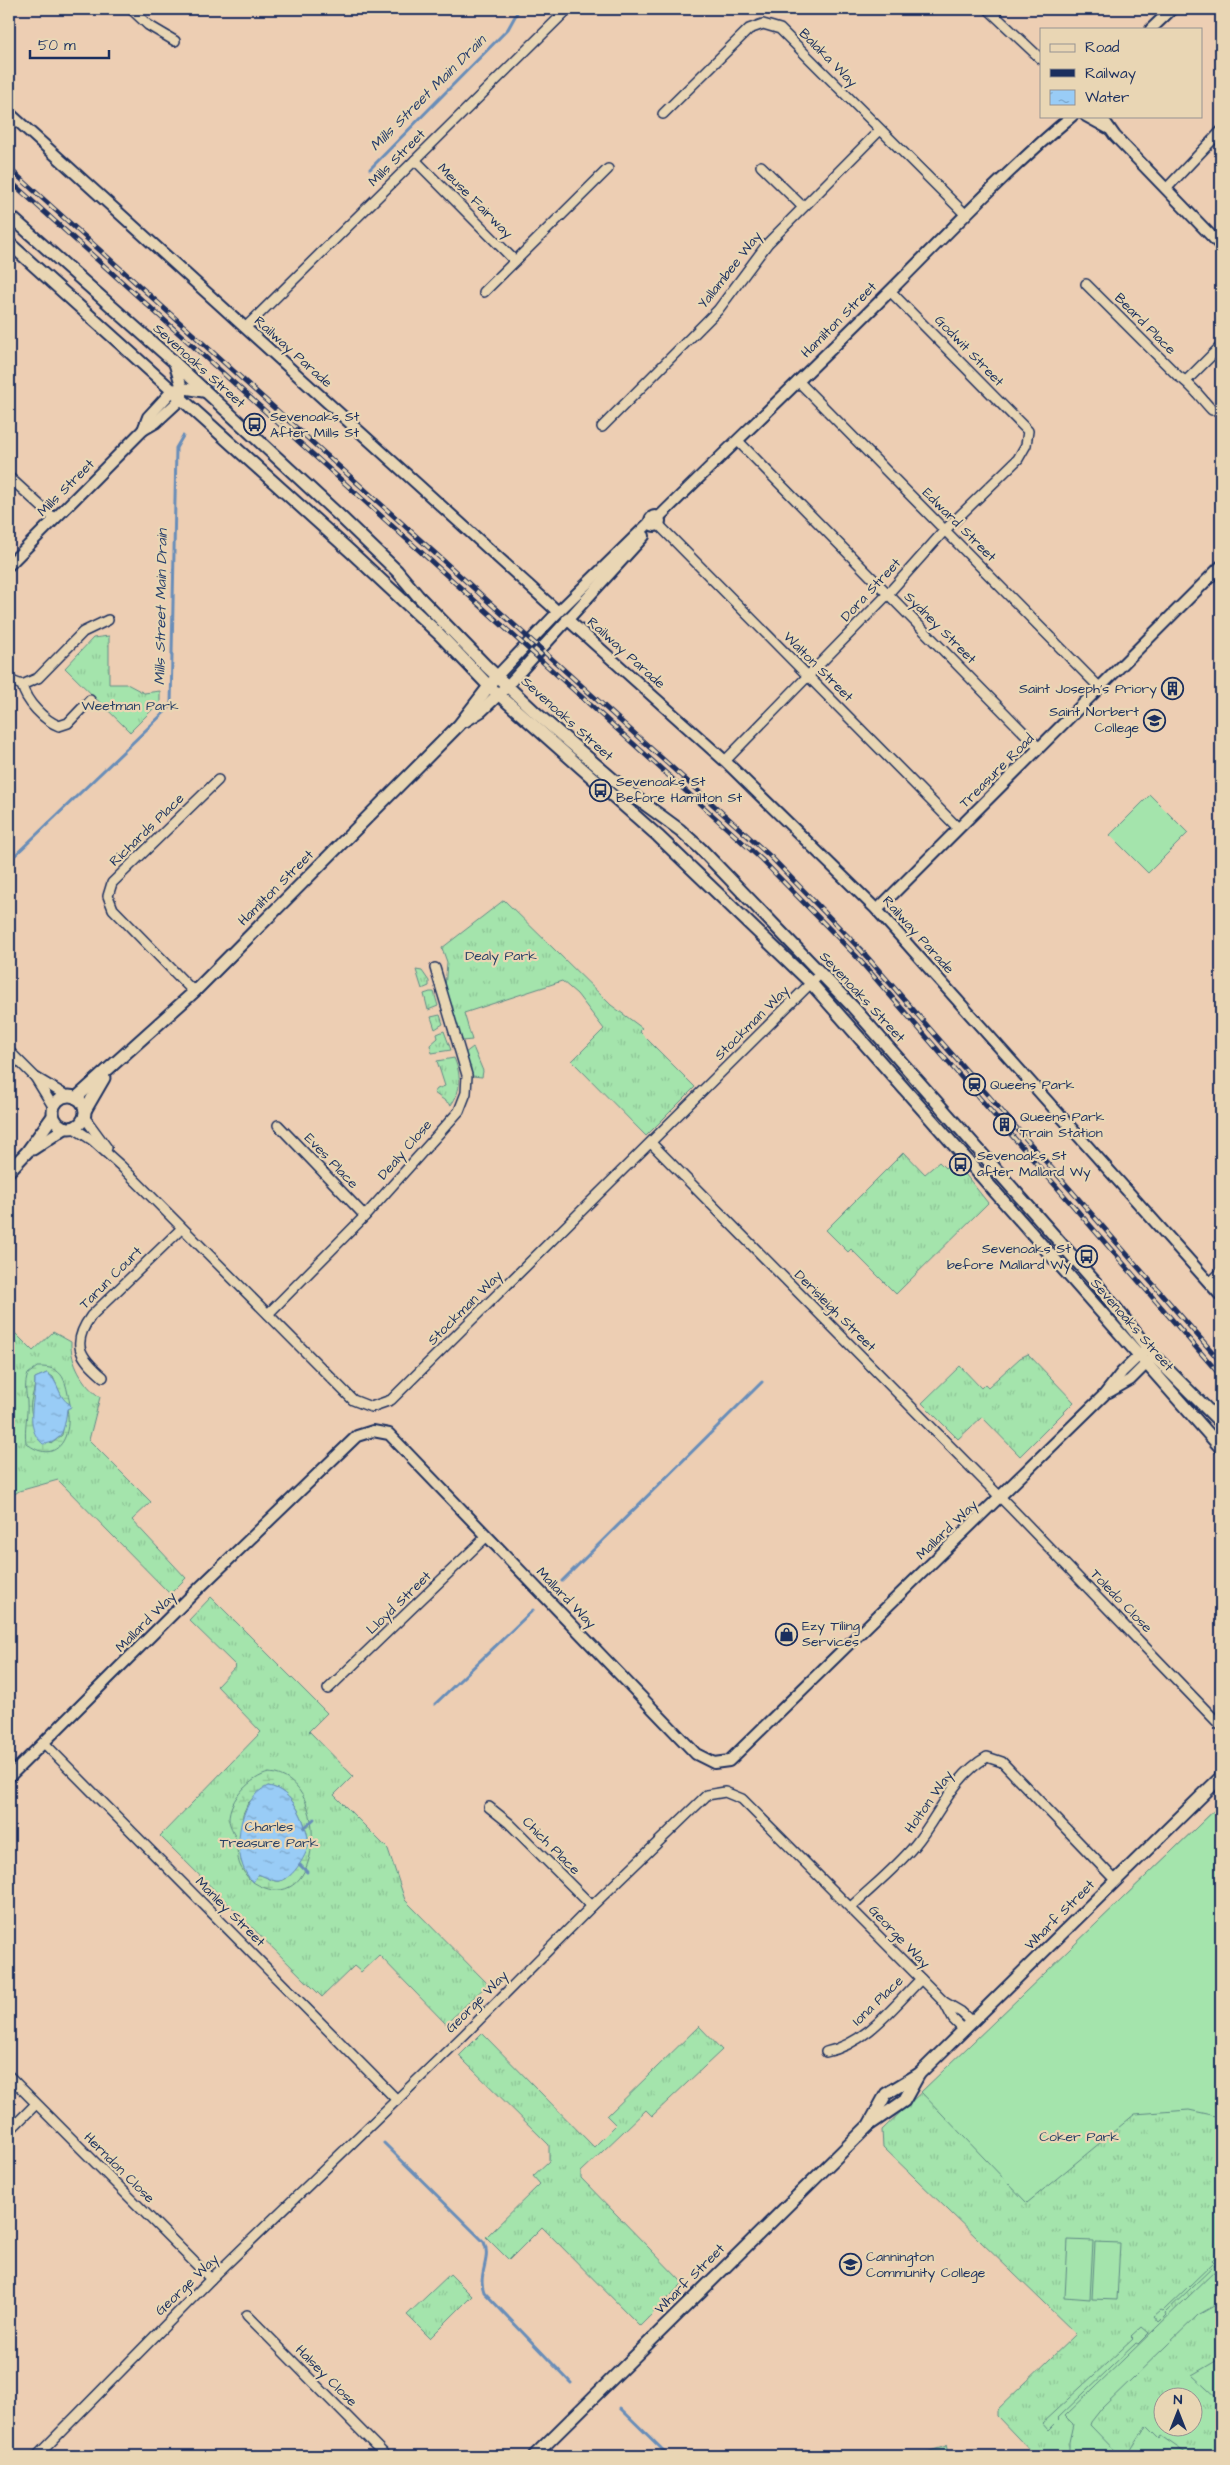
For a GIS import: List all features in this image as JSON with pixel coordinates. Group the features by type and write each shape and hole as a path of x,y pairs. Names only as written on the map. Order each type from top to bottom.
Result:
{"main road":[{"name":"Sevenoaks Street","path":"9,215 174,362 397,571 445,625 497,676 596,766 694,843 876,1032 1095,1282 1146,1356 1221,1423"},
{"name":"Sevenoaks Street","path":"9,243 179,392 440,635 488,685 658,836 812,983 1146,1356 1221,1448"},
{"name":"Hamilton Street","path":"72,1097 110,1068 194,992 459,725 488,685 497,676"},
{"name":"Hamilton Street","path":"459,725 481,710 508,685"},
{"name":"Hamilton Street","path":"85,1114 110,1068"},
{"path":"9,1171 27,1152 59,1100 72,1097 85,1114 69,1128 27,1152"},
{"path":"53,1112 57,1124 69,1128"},
{"name":"Wharf Street","path":"869,2125 886,2094 919,2074 1221,1777"},
{"name":"Wharf Street","path":"534,2456 869,2125 904,2101 919,2074"}],"street":[{"path":"131,9 148,25 175,42"},
{"name":"Mills Street","path":"246,327 568,9"},
{"path":"988,9 1040,58"},
{"path":"1152,28 1172,9"},
{"name":"Balaka Way","path":"663,114 749,29 763,24 780,29 965,214"},
{"name":"Railway Parade","path":"9,113 558,612"},
{"name":"Hamilton Street","path":"1038,144 1059,118"},
{"name":"Hamilton Street","path":"497,676 558,612 655,523 890,291 965,214 1038,144 1070,118"},
{"path":"1090,118 1111,130"},
{"path":"1102,118 1111,130 1221,246"},
{"name":"Yallambee Way","path":"602,427 718,310 768,243 880,130"},
{"path":"1166,188 1221,131"},
{"name":"Meuse Fairway","path":"415,160 515,261"},
{"path":"761,166 802,207"},
{"path":"484,292 608,169"},
{"name":"Beard Place","path":"1086,284 1178,376 1186,381 1212,410"},
{"name":"Godwit Street","path":"890,291 1028,431"},
{"path":"1186,381 1221,346"},
{"path":"174,362 179,392 206,392"},
{"name":"Edward Street","path":"798,381 1100,688"},
{"name":"Mills Street","path":"9,565 143,430 155,423 179,392"},
{"name":"Dora Street","path":"725,761 808,677 944,531 1018,459 1026,445 1028,431"},
{"name":"Sydney Street","path":"738,441 1039,748"},
{"path":"9,478 55,519"},
{"name":"Hamilton Street","path":"508,685 655,523"},
{"name":"Walton Street","path":"655,523 958,828"},
{"name":"Treasure Road","path":"877,910 1221,566"},
{"name":"Railway Parade","path":"567,619 725,761 877,910 1221,1296"},
{"path":"22,685 38,678 84,632 108,620"},
{"path":"9,680 22,685 33,704 51,723 59,726 68,723 90,700"},
{"name":"Richards Place","path":"194,992 113,908 108,896 112,883 218,780"},
{"name":"Dealy Close","path":"268,1314 365,1216 459,1110 466,1093 467,1075 435,968"},
{"name":"Stockman Way","path":"69,1128 92,1140 121,1166 181,1229 353,1400 371,1407 391,1400 820,974"},
{"path":"9,1051 35,1077 72,1097"},
{"path":"35,1077 53,1112"},
{"name":"Stockman Way","path":"85,1114 121,1166"},
{"name":"Eves Place","path":"278,1126 365,1216"},
{"name":"Derisleigh Street","path":"651,1143 1000,1497"},
{"name":"Tarun Court","path":"103,1377 81,1354 79,1342 82,1329 91,1316 181,1229"},
{"path":"1210,1283 1221,1272"},
{"name":"Mallard Way","path":"9,1777 195,1592 357,1436 373,1431 388,1434 696,1754 708,1761 721,1763 729,1761 743,1750 1104,1395 1130,1380 1146,1356"},
{"name":"Toledo Close","path":"1000,1497 1221,1726"},
{"name":"Lloyd Street","path":"328,1688 487,1536"},
{"name":"Manley Street","path":"44,1743 397,2100"},
{"name":"Holton Way","path":"851,1907 914,1846 949,1793 974,1765 987,1757 1002,1762 1116,1881"},
{"name":"George Way","path":"37,2456 211,2280 397,2100 702,1799 713,1792 725,1792 742,1799 944,2002 953,2019 968,2026"},
{"name":"Chich Place","path":"489,1807 509,1823 592,1906"},
{"name":"Iona Place","path":"826,2052 845,2047 865,2035 920,1979"},
{"name":"Herndon Close","path":"9,2076 211,2280"},
{"path":"9,2131 36,2104"},
{"name":"Halsey Close","path":"247,2315 386,2456"}],"green space":[{"name":"Weetman Park","path":"109,636 109,684 127,684 144,693 160,691 160,702 130,732 65,668 93,638"},
{"path":"1150,795 1188,833 1148,873 1110,835"},
{"name":"Dealy Park","path":"504,900 611,1005 642,1028 639,1031 695,1087 646,1136 572,1061 604,1029 577,994 562,981 464,1013 472,1040 462,1041 445,989 447,962 442,948"},
{"path":"416,970 422,971 429,981 429,986 422,989"},
{"path":"434,992 438,1006 428,1010 424,994"},
{"path":"440,1015 443,1024 435,1029 431,1017"},
{"path":"444,1031 451,1050 432,1053 430,1045 438,1038 437,1034"},
{"path":"473,1047 483,1071 482,1077 472,1076 465,1053"},
{"path":"454,1058 459,1076 459,1088 451,1105 434,1093 437,1089 445,1086 437,1061"},
{"path":"904,1152 925,1174 939,1162 945,1168 954,1160 988,1203 896,1294 851,1249 848,1252 826,1230"},
{"path":"9,1327 33,1351 53,1332 71,1342 71,1350 79,1373 88,1387 100,1397 89,1440 151,1502 132,1520 186,1578 170,1594 58,1480 19,1491 9,1498"},
{"path":"1028,1354 1074,1402 1020,1456 982,1417 958,1439 922,1403 960,1366 981,1388 985,1384 988,1387 1020,1358"},
{"path":"37,1367 53,1369 62,1376 67,1388 70,1404 64,1402 53,1377 47,1373 35,1378 31,1404 32,1417 51,1444 62,1435 67,1408 68,1419 65,1438 54,1450 46,1452 37,1450 26,1443 26,1381 28,1374"},
{"name":"Charles Treasure Park","path":"211,1597 327,1713 309,1731 353,1776 334,1795 388,1849 405,1900 488,1984 446,2024 379,1955 361,1972 354,1966 322,1997 160,1836 261,1732 217,1686 236,1666 189,1620"},
{"path":"269,1773 290,1781 304,1798 311,1821 312,1846 306,1868 294,1884 276,1890 253,1882 256,1874 275,1881 281,1881 291,1874 300,1862 309,1844 305,1826 297,1808 285,1794 268,1786 248,1803 243,1814 240,1840 241,1861 250,1880 238,1860 229,1819 233,1804 242,1790 255,1779"},
{"name":"Coker Park","path":"1221,1804 1221,2456 1035,2456 997,2416 997,2410 1076,2334 883,2147 882,2130"},
{"path":"1221,1804 1221,2124 1212,2115 1189,2110 1135,2114 1027,2203 921,2092"},
{"path":"699,2026 722,2050 652,2116 646,2110 581,2172 581,2178 683,2283 640,2326 542,2227 509,2260 486,2237 540,2184 533,2176 549,2161 549,2145 459,2056 482,2033 594,2147 616,2125 607,2116"},
{"path":"1068,2240 1093,2241 1090,2299 1065,2297"},
{"path":"1095,2242 1120,2243 1117,2300 1092,2299"},
{"path":"1219,2254 1221,2262 1218,2266 1216,2264 1165,2313 1166,2315 1159,2322 1154,2316 1161,2310 1163,2311 1214,2262 1212,2260"},
{"path":"1217,2269 1221,2273 1221,2302 1198,2315 1102,2408 1091,2422 1090,2425 1120,2456 1069,2456 1069,2442 1073,2424 1065,2416"},
{"path":"450,2274 472,2296 430,2338 407,2315"},
{"path":"1142,2327 1149,2333 1138,2344 1136,2343 1058,2418 1048,2430 1042,2423 1133,2339 1131,2337"},
{"path":"1221,2358 1221,2399 1220,2401 1192,2375"},
{"path":"1146,2426 1152,2432 1152,2438 1164,2438 1190,2456 1154,2456 1155,2452 1147,2456 1127,2456"},
{"path":"946,2446 949,2456 914,2456"}],"water":[{"path":"47,1373 54,1380 63,1398 71,1407 67,1409 64,1427 59,1437 50,1443 43,1444 33,1430 32,1412 35,1378"},
{"path":"268,1786 285,1794 297,1808 305,1826 309,1844 301,1862 287,1878 276,1881 258,1874 253,1882 245,1872 241,1859 239,1845 240,1830 243,1816 249,1803 257,1793"}],"waterway":[{"name":"Mills Street Main Drain","path":"370,169 508,29 519,9"},
{"path":"210,391 218,378"},
{"name":"Mills Street Main Drain","path":"9,861 171,706 176,448 183,436"},
{"path":"562,1581 762,1382"},
{"path":"435,1704 533,1610"},
{"path":"304,1828 314,1819"},
{"path":"300,1865 307,1872"},
{"path":"384,2143 484,2242 486,2248 482,2279 484,2292 571,2383"},
{"path":"620,2408 669,2456"}],"railway":[{"path":"9,168 771,857 861,950 1221,1362"},
{"path":"9,180 761,859 856,956 1221,1376"}],"place":[{"name":"Sevenoaks St After Mills St","path":"254,425"},
{"name":"Saint Joseph's Priory","path":"1173,689"},
{"name":"Saint Norbert College","path":"1155,720"},
{"name":"Sevenoaks St Before Hamilton St","path":"600,790"},
{"name":"Queens Park","path":"974,1085"},
{"name":"Queens Park Train Station","path":"1004,1125"},
{"name":"Sevenoaks St after Mallard Wy","path":"961,1164"},
{"name":"Sevenoaks St before Mallard Wy","path":"1087,1257"},
{"name":"Ezy Tiling Services","path":"786,1634"},
{"name":"Cannington Community College","path":"850,2265"}]}
